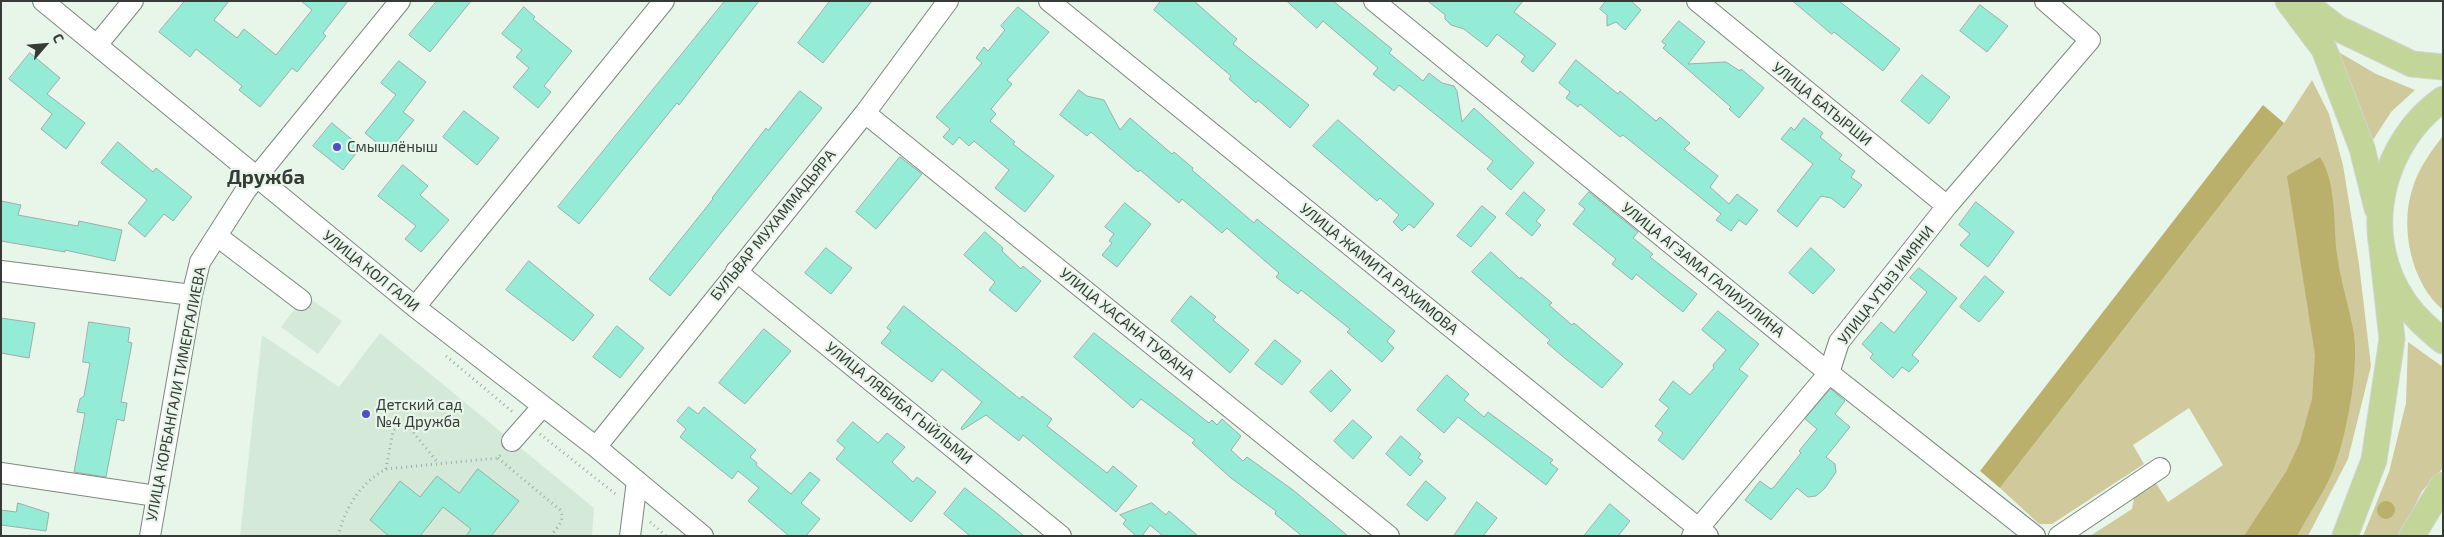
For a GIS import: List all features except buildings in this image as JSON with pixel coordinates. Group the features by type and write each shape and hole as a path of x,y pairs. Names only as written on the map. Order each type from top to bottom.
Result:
{"main road":[{"path":"2288,1 2324,49 2362,148 2379,219 2392,339 2374,460 2345,535"},
{"path":"2302,1 2337,28 2412,64 2443,68"},
{"path":"2379,219 2385,179 2401,142 2426,111 2443,99"},
{"path":"2382,249 2396,290 2422,325 2443,341"},
{"path":"2412,536 2443,485"}],"street":[{"name":"УЛИЦА КОЛ ГАЛИ","path":"43,1 415,307 596,447 702,536"},
{"path":"97,46 133,1"},
{"name":"УЛИЦА КОРБАНГАЛИ ТИМЕРГАЛИЕВА","path":"150,536 192,294 200,262 246,190 400,1"},
{"path":"415,307 664,1"},
{"name":"БУЛЬВАР МУХАММАДЬЯРА","path":"596,447 865,113 948,1"},
{"name":"УЛИЦА ЖАМИТА РАХИМОВА","path":"1050,1 1699,533"},
{"name":"УЛИЦА АГЗАМА ГАЛИУЛЛИНА","path":"1374,1 1830,373 2035,536"},
{"name":"УЛИЦА БАТЫРШИ","path":"1696,1 1947,206"},
{"name":"УЛИЦА УТЫЗ ИМЯНИ","path":"1699,533 1830,373 1839,342 1947,206 2090,40 2045,1"},
{"name":"УЛИЦА ХАСАНА ТУФАНА","path":"865,113 1389,536"},
{"path":"217,236 301,300"},
{"path":"1,271 192,294"},
{"name":"УЛИЦА ЛЯБИБА ГЫЙЛЬМИ","path":"736,271 1061,536"},
{"path":"512,441 542,407"},
{"path":"2059,536 2160,468"},
{"path":"1,473 156,496"},
{"path":"630,536 637,481"}],"path":[{"path":"386,469 393,431 400,424 409,427 439,464"},
{"path":"338,536 346,510 372,477 386,469 498,458 512,441"},
{"path":"498,458 560,510 563,520 551,536"}],"shaded area":[{"path":"2332,48 2376,74 2415,90 2391,112 2371,143"},
{"path":"2312,80 2329,114 2343,165 2359,264 2371,366 2348,459 2308,536 2090,536 2132,509 2135,493 2154,480 2168,502 2223,465 2189,408 2133,445 2144,464 2052,524 2039,524 2000,488 2284,123"},
{"path":"2263,105 2284,123 2000,488 1980,471"},
{"path":"2443,136 2443,310 2432,299 2416,270 2408,238 2407,221 2415,182 2425,162"},
{"path":"2320,157 2332,191 2338,264 2354,335 2355,367 2350,405 2342,442 2332,473 2297,536 2244,536 2286,472 2300,442 2312,399 2315,355 2287,176"},
{"path":"305,295 342,321 318,354 281,327"},
{"name":"Детский сад №4 Дружба","path":"380,333 594,508 592,536 240,536 262,335 339,387"},
{"path":"2408,342 2443,367 2443,468 2422,491 2400,536 2363,536 2389,472 2406,403"},
{"path":"2386,501 2392,504 2395,510 2392,516 2386,519 2380,516 2377,510 2380,504"}],"place":[{"name":"Смышлёныш","path":"337,147"},
{"name":"Детский сад №4 Дружба","path":"366,414"}],"district":[{"name":"Дружба","path":"266,177"}]}
